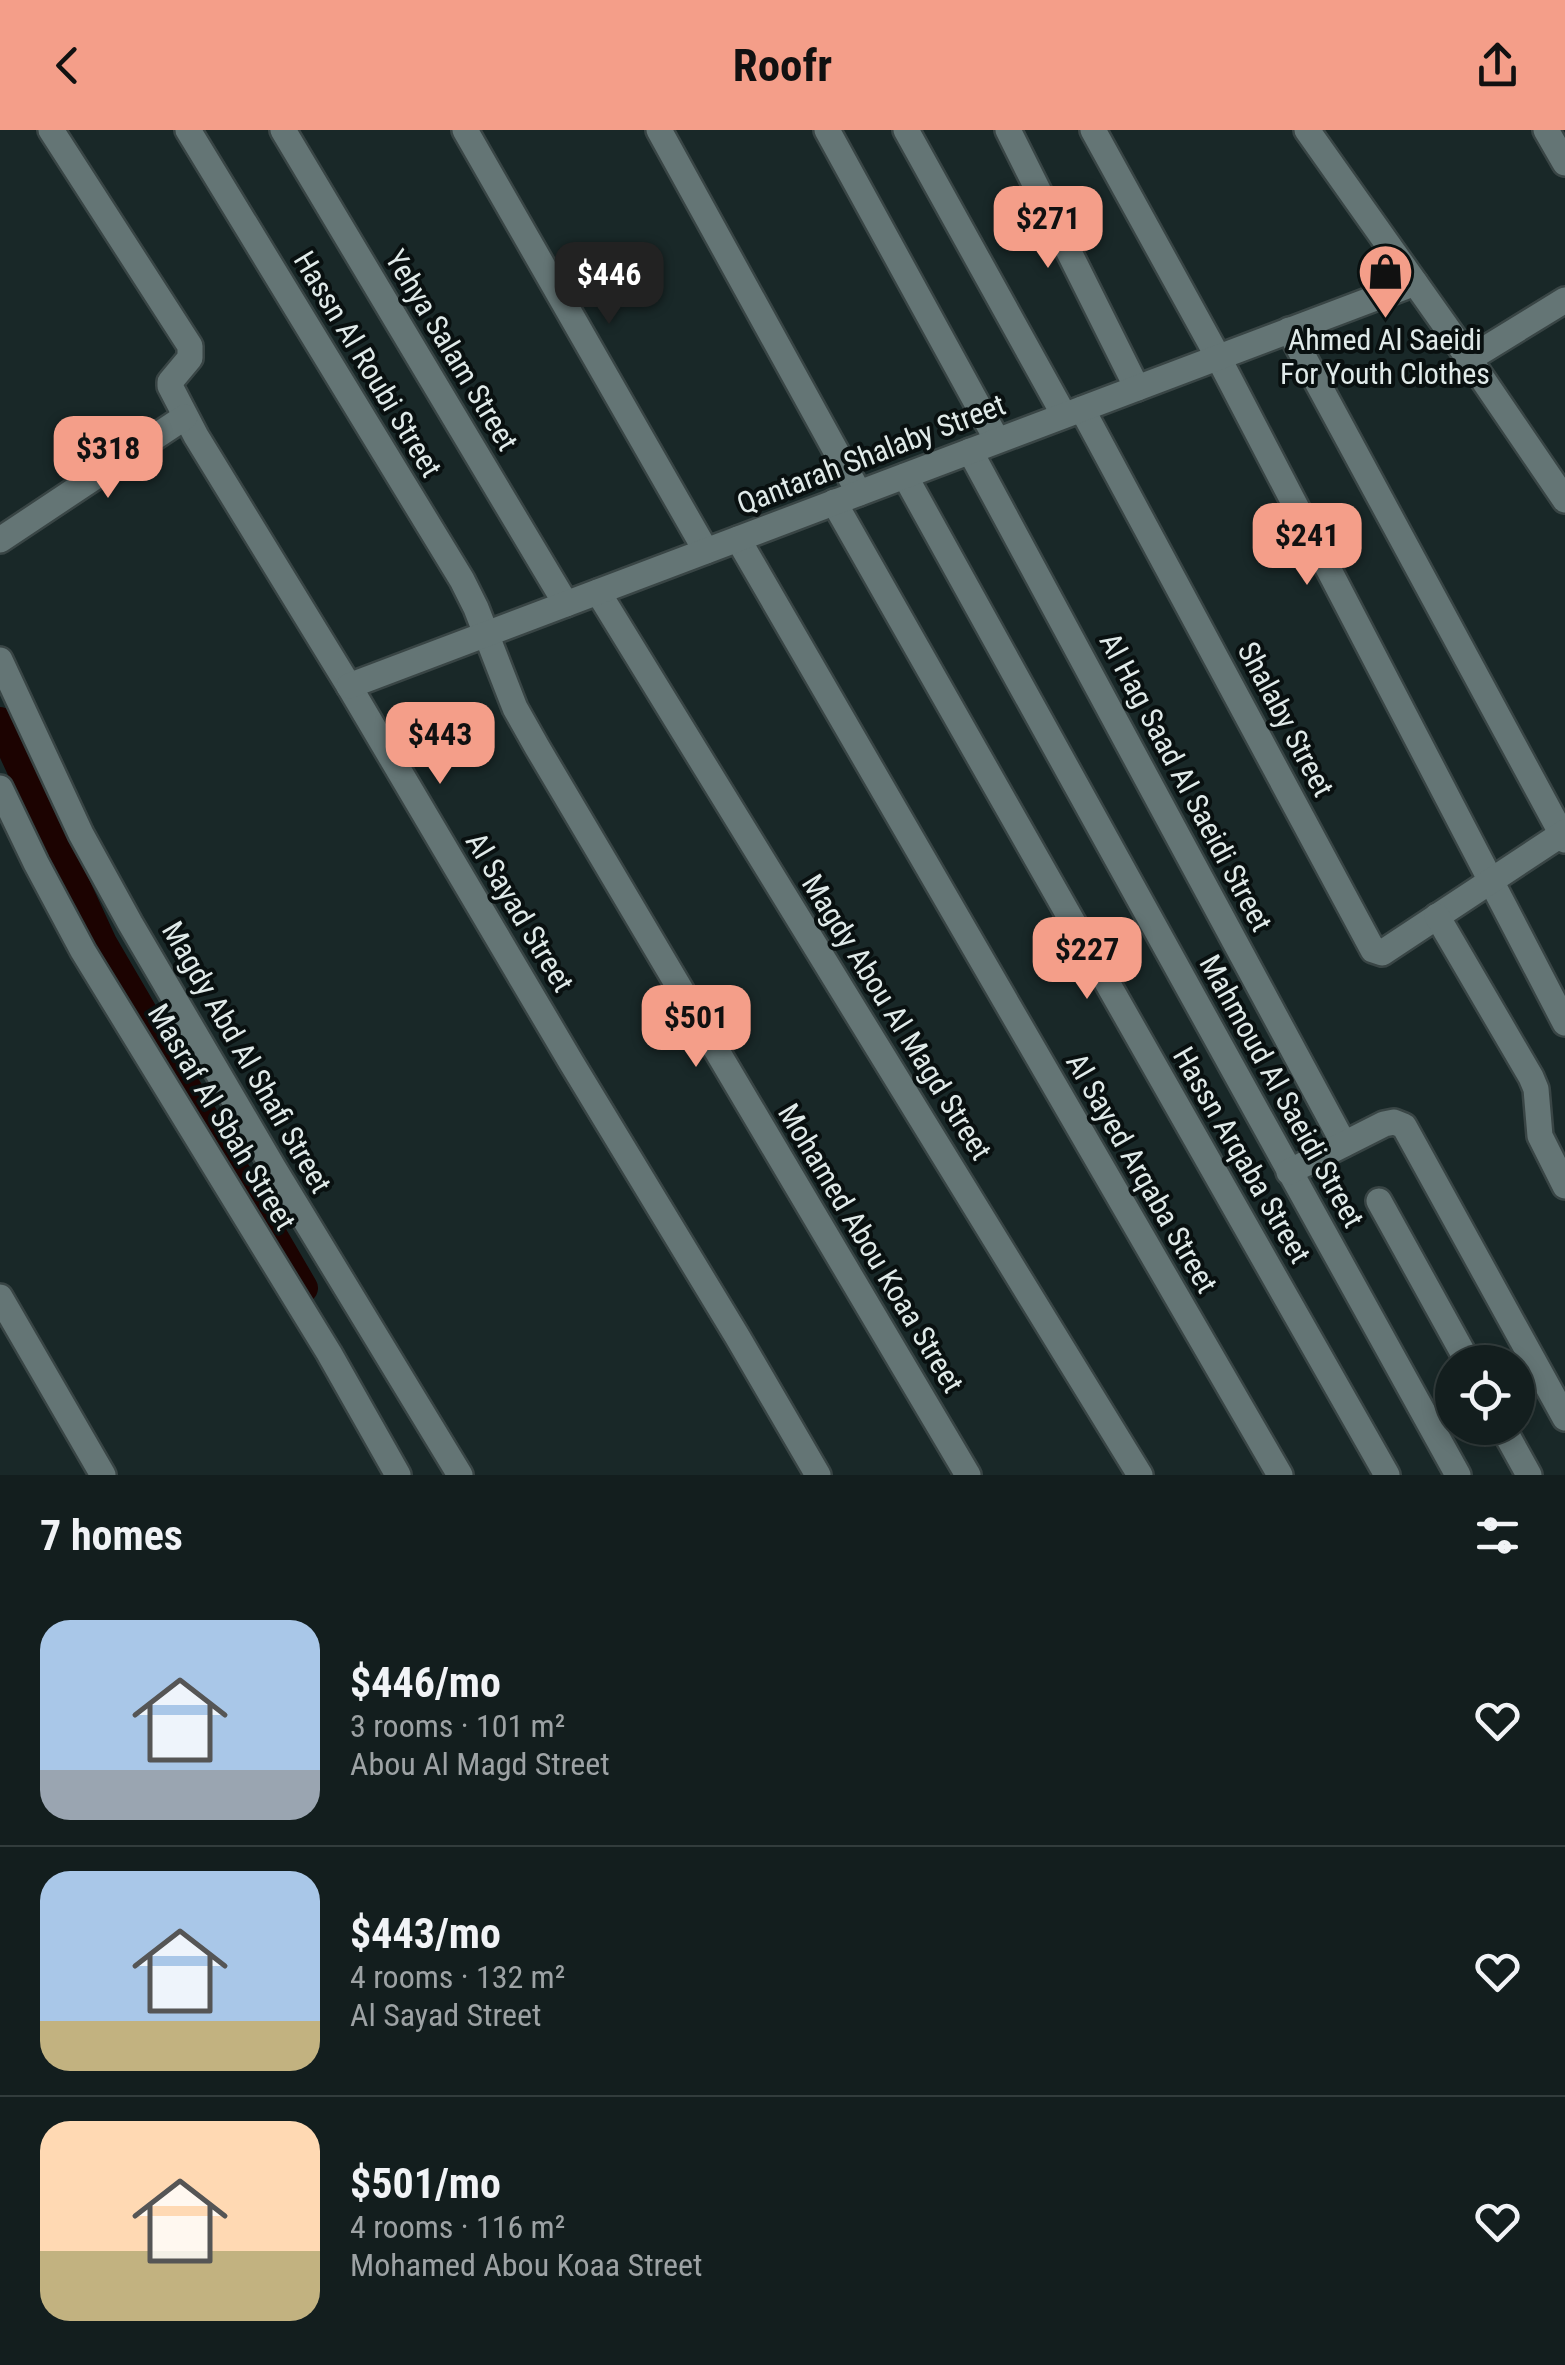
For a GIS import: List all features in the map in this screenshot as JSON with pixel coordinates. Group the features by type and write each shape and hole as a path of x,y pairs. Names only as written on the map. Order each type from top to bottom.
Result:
{"street":[{"name":"Al Sayad Street","path":"51,130 190,346 190,358 170,382 171,392 185,417 818,1475"},
{"name":"Hassn Al Roubi Street","path":"188,130 462,580 486,634"},
{"name":"Yehya Salam Street","path":"283,130 566,604"},
{"path":"465,130 706,551"},
{"path":"659,130 859,493"},
{"path":"827,130 997,440"},
{"name":"Shalaby Street","path":"906,130 1073,412 1372,950 1388,949 1437,916"},
{"path":"1008,130 1137,388"},
{"path":"1093,130 1218,357 1565,1023"},
{"path":"1307,130 1565,500"},
{"path":"1546,130 1565,162"},
{"name":"Qantarah Shalaby Street","path":"349,686 1416,283"},
{"path":"1470,359 1565,300"},
{"path":"1289,330 1564,835 1437,916 1531,1077 1536,1089 1540,1136 1565,1186"},
{"path":"0,540 185,417"},
{"name":"Al Hag Saad Al Saeidi Street","path":"970,451 1344,1144"},
{"name":"Mahmoud Al Saeidi Street","path":"905,476 1458,1475"},
{"name":"Hassn Arqaba Street","path":"834,502 1386,1475"},
{"name":"Al Sayed Arqaba Street","path":"738,539 1280,1475"},
{"name":"Magdy Abou Al Magd Street","path":"598,592 1140,1475"},
{"name":"Mohamed Abou Koaa Street","path":"486,634 515,708 537,748 968,1475"},
{"name":"Magdy Abd Al Shafi Street","path":"0,660 81,834 130,923 272,1167 460,1475"},
{"name":"Masraf Al Sbah Street","path":"0,788 83,951 329,1353 398,1475"},
{"path":"1290,1172 1389,1122 1399,1123 1407,1130 1565,1418"},
{"path":"1379,1201 1459,1345"},
{"path":"0,1297 102,1475"},
{"path":"1512,1445 1529,1475"}],"waterway":[{"path":"0,722 102,943 303,1288"}],"place":[{"name":"Ahmed Al Saeidi For Youth Clothes","path":"1385,320"}]}
